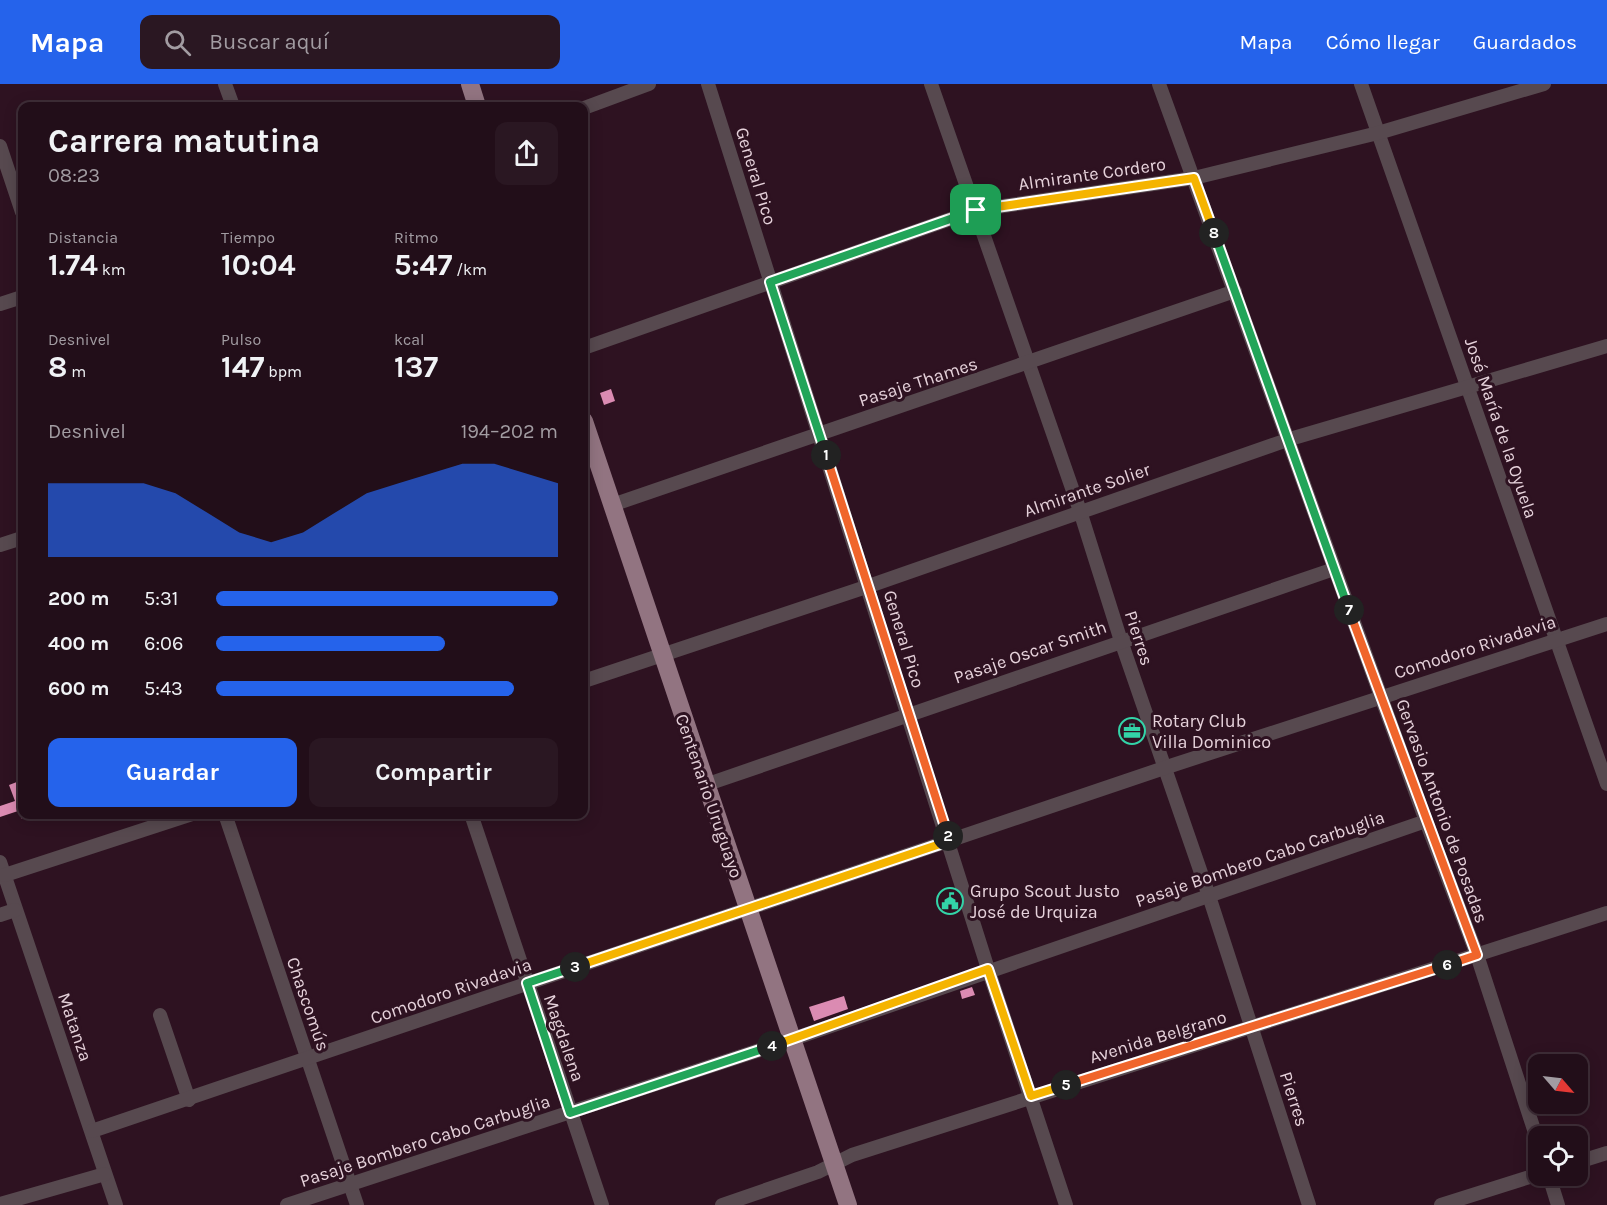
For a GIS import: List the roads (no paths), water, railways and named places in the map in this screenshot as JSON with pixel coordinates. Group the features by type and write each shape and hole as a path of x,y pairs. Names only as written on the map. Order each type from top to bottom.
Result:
{"main road":[{"path":"470,84 476,102"},
{"name":"Centenario Uruguayo","path":"588,434 705,785 794,1039 848,1205"}],"street":[{"path":"225,84 232,102"},
{"path":"588,107 649,84"},
{"name":"General Pico","path":"708,84 869,586 988,969 1066,1205"},
{"name":"Pierres","path":"931,84 1080,511 1121,640 1209,896 1309,1205"},
{"name":"Gervasio Antonio de Posadas","path":"1159,84 1290,440 1380,696 1477,955 1533,1126"},
{"name":"José María de la Oyuela","path":"1361,84 1607,784"},
{"name":"Almirante Cordero","path":"588,347 976,210 1194,178 1378,133 1544,84"},
{"path":"0,146 18,200"},
{"name":"Pasaje Thames","path":"612,505 1234,291"},
{"path":"0,304 18,298"},
{"name":"Almirante Solier","path":"588,680 869,586 1290,440 1607,346"},
{"path":"0,545 18,539"},
{"name":"Pasaje Oscar Smith","path":"705,785 1121,640 1334,569"},
{"name":"Comodoro Rivadavia","path":"93,1131 1164,768 1607,624"},
{"path":"2,868 174,819"},
{"name":"Chascomús","path":"227,819 357,1205"},
{"name":"Magdalena","path":"473,819 602,1205"},
{"name":"Pasaje Bombero Cabo Carbuglia","path":"287,1205 794,1039 988,969 1426,821"},
{"name":"Matanza","path":"2,868 93,1131 116,1205"},
{"path":"0,915 15,910"},
{"name":"Avenida Belgrano","path":"722,1205 818,1172 852,1155 1031,1096 1607,914"},
{"path":"160,1015 189,1100"},
{"path":"1588,1159 1607,1153"},
{"path":"0,1204 105,1174"},
{"path":"1441,1205 1528,1177"},
{"path":"1552,1186 1558,1205"}],"place":[{"name":"Rotary Club Villa Dominico","path":"1132,731"},
{"name":"Grupo Scout Justo José de Urquiza","path":"950,901"}]}
